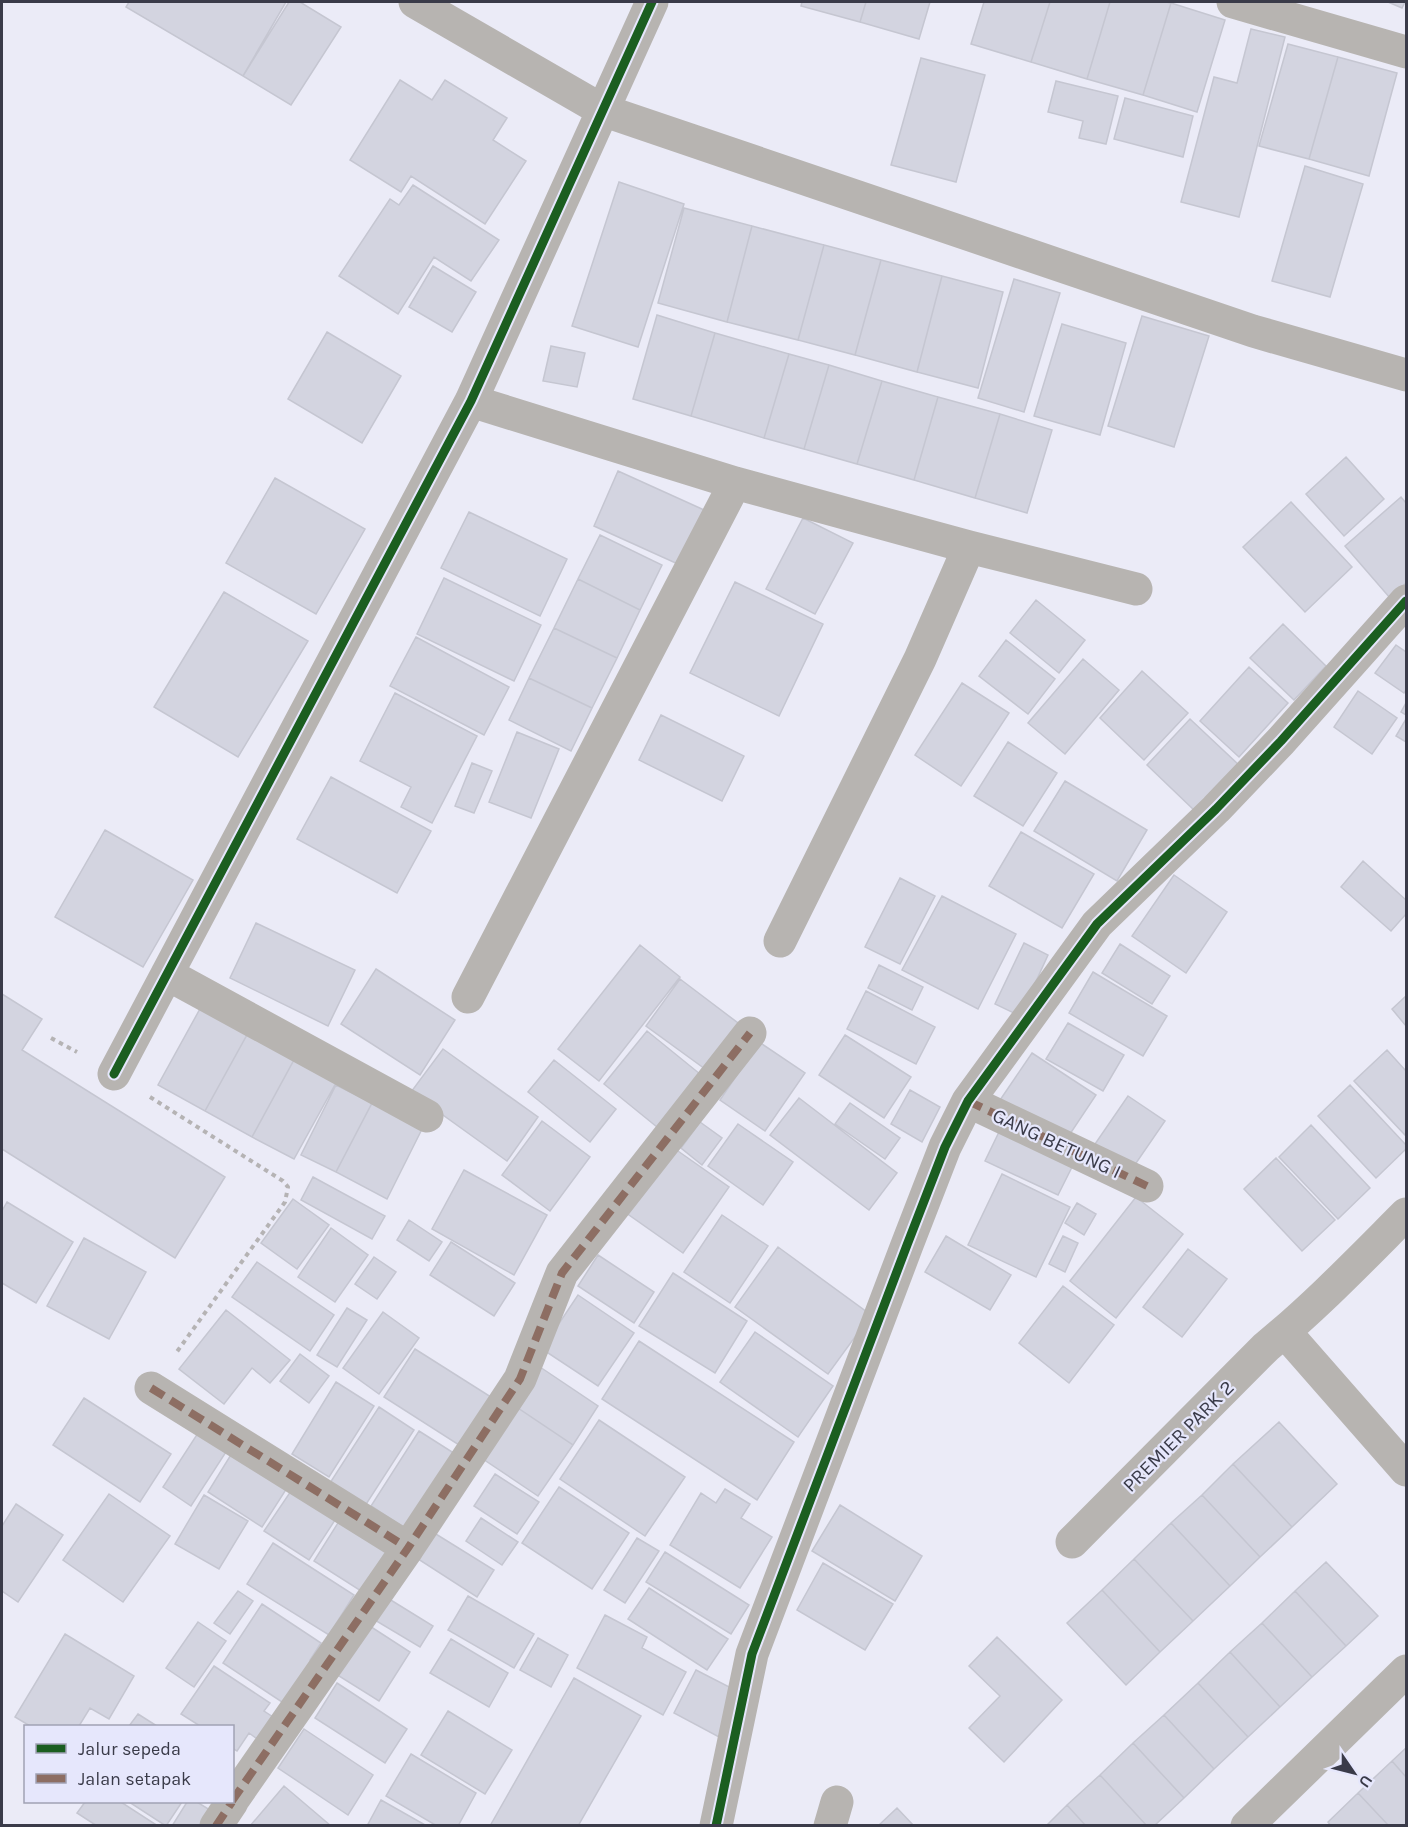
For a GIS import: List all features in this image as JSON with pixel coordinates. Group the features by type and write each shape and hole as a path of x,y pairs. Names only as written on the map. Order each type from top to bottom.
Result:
{"street":[{"path":"415,2 602,110 1253,331 1407,375"},
{"path":"114,1074 471,401 652,2"},
{"path":"1233,2 1407,52"},
{"path":"471,401 735,483 969,547 1137,589"},
{"path":"468,997 735,483"},
{"path":"780,941 920,659 969,547"},
{"path":"716,1826 752,1654 945,1147 968,1101 1096,924 1216,809 1281,741 1407,601"},
{"path":"167,974 427,1116"},
{"path":"234,1798 408,1548 520,1379 562,1272 750,1033"},
{"name":"GANG BETUNG I","path":"968,1101 1147,1186"},
{"name":"PREMIER PARK 2","path":"1072,1542 1266,1347 1353,1268 1407,1214"},
{"path":"1285,1332 1407,1470"},
{"path":"151,1388 408,1548"},
{"path":"1247,1826 1407,1671"},
{"path":"216,1826 231,1803"}],"path":[{"path":"114,1074 283,1181 288,1187 285,1202 151,1388"}],"building":[{"path":"129,2 286,2 243,76 126,7"},
{"path":"289,2 300,2 341,27 291,105 243,76"},
{"path":"802,2 866,2 860,22 801,6"},
{"path":"866,2 930,2 919,39 860,22"},
{"path":"984,2 1050,2 1031,62 971,44"},
{"path":"1050,2 1110,2 1087,79 1031,62"},
{"path":"1110,2 1171,3 1143,95 1087,79"},
{"path":"1388,2 1405,2 1402,8"},
{"path":"1171,3 1225,20 1197,112 1143,95"},
{"path":"1251,29 1285,37 1239,217 1181,202 1214,77 1237,83"},
{"path":"1288,44 1338,57 1309,159 1259,146"},
{"path":"1338,57 1397,73 1369,176 1309,159"},
{"path":"921,58 985,75 956,182 891,165"},
{"path":"400,80 432,100 445,80 507,118 493,140 526,161 485,224 411,176 401,192 350,160"},
{"path":"1056,81 1118,96 1106,144 1079,138 1083,121 1048,112"},
{"path":"1125,98 1193,116 1183,157 1114,139"},
{"path":"1305,166 1363,184 1330,297 1272,281"},
{"path":"619,182 684,204 638,347 572,326"},
{"path":"413,185 499,240 471,281 434,257 398,314 339,276 390,199 399,205"},
{"path":"684,208 752,226 727,322 658,303"},
{"path":"752,226 824,245 798,340 727,322"},
{"path":"824,245 881,260 855,355 798,340"},
{"path":"881,260 942,276 917,372 855,355"},
{"path":"433,266 476,292 452,332 409,307"},
{"path":"942,276 1003,292 978,388 917,372"},
{"path":"1014,279 1060,293 1024,412 978,398"},
{"path":"657,315 715,333 691,416 633,399"},
{"path":"1142,316 1209,336 1174,447 1108,426"},
{"path":"1062,324 1126,343 1100,435 1034,416"},
{"path":"327,332 401,376 362,443 288,399"},
{"path":"715,333 789,354 764,438 691,416"},
{"path":"551,346 585,353 577,387 543,381"},
{"path":"789,354 829,365 804,449 764,438"},
{"path":"829,365 882,381 857,464 804,449"},
{"path":"882,381 938,397 914,480 857,464"},
{"path":"938,397 1000,414 975,498 914,480"},
{"path":"1000,414 1052,430 1027,513 975,498"},
{"path":"1346,457 1384,499 1344,536 1306,494"},
{"path":"618,471 704,510 680,565 594,526"},
{"path":"275,478 365,529 316,614 226,563"},
{"path":"1401,497 1406,503 1406,583 1390,598 1345,546"},
{"path":"1291,502 1352,567 1305,612 1243,547"},
{"path":"469,512 567,559 540,616 441,568"},
{"path":"803,518 853,543 815,614 766,589"},
{"path":"600,535 662,565 640,610 578,579"},
{"path":"444,578 541,625 514,681 417,634"},
{"path":"578,579 640,610 617,658 554,628"},
{"path":"735,582 823,624 779,716 690,673"},
{"path":"224,592 308,641 238,757 154,707"},
{"path":"1036,600 1085,640 1059,673 1010,633"},
{"path":"1283,624 1326,666 1294,700 1250,658"},
{"path":"554,628 617,658 592,708 529,678"},
{"path":"416,637 509,687 484,735 390,686"},
{"path":"1006,640 1055,679 1028,714 979,676"},
{"path":"1396,645 1406,652 1406,690 1404,693 1375,673"},
{"path":"1083,659 1119,690 1065,754 1028,723"},
{"path":"1249,667 1288,703 1239,757 1200,721"},
{"path":"1142,671 1188,713 1144,760 1100,718"},
{"path":"529,678 592,708 571,751 509,720"},
{"path":"962,683 1009,713 961,786 915,755"},
{"path":"1358,691 1397,718 1372,754 1334,727"},
{"path":"395,693 477,736 432,823 401,807 411,787 360,761"},
{"path":"1406,703 1406,715 1401,712"},
{"path":"661,715 744,756 722,801 639,760"},
{"path":"1190,719 1240,766 1196,812 1147,765"},
{"path":"1406,719 1406,742 1396,736"},
{"path":"517,732 559,749 531,818 489,802"},
{"path":"1008,742 1057,773 1023,826 974,796"},
{"path":"472,763 492,771 474,813 455,806"},
{"path":"331,777 431,831 397,893 297,839"},
{"path":"1065,781 1147,830 1117,881 1034,831"},
{"path":"105,830 193,880 143,967 55,917"},
{"path":"1021,832 1094,874 1062,928 989,886"},
{"path":"1363,861 1406,900 1406,914 1391,931 1341,887"},
{"path":"1174,875 1227,912 1186,973 1132,936"},
{"path":"900,878 935,896 900,964 865,947"},
{"path":"942,896 1016,934 978,1009 902,970"},
{"path":"256,923 355,970 328,1026 230,978"},
{"path":"1024,943 1048,955 1020,1016 995,1004"},
{"path":"1120,944 1170,976 1152,1004 1102,973"},
{"path":"640,945 680,977 599,1081 558,1049"},
{"path":"879,965 923,987 912,1010 868,988"},
{"path":"376,969 455,1020 420,1075 341,1024"},
{"path":"1093,972 1167,1016 1143,1056 1069,1013"},
{"path":"680,979 746,1029 712,1074 646,1026"},
{"path":"866,991 935,1027 916,1064 847,1029"},
{"path":"2,994 42,1019 22,1050 225,1177 175,1258 2,1149"},
{"path":"1406,996 1406,1026 1392,1009"},
{"path":"201,1007 248,1033 205,1111 158,1085"},
{"path":"1068,1023 1124,1055 1103,1091 1046,1059"},
{"path":"647,1031 700,1074 657,1127 604,1084"},
{"path":"248,1033 295,1058 252,1137 205,1111"},
{"path":"845,1035 911,1077 884,1118 819,1075"},
{"path":"759,1042 805,1073 765,1131 720,1100"},
{"path":"443,1049 538,1117 507,1161 411,1092"},
{"path":"1387,1050 1406,1071 1406,1136 1354,1081"},
{"path":"1032,1053 1096,1095 1064,1143 1000,1100"},
{"path":"295,1058 337,1081 294,1159 252,1137"},
{"path":"554,1060 616,1109 590,1142 528,1092"},
{"path":"336,1085 372,1103 336,1172 301,1155"},
{"path":"1350,1085 1406,1145 1406,1149 1376,1178 1318,1116"},
{"path":"910,1090 940,1107 922,1142 891,1124"},
{"path":"1128,1096 1165,1121 1132,1169 1095,1144"},
{"path":"799,1098 897,1173 869,1210 770,1135"},
{"path":"372,1103 422,1129 387,1199 336,1172"},
{"path":"850,1103 900,1138 885,1159 835,1124"},
{"path":"542,1121 590,1157 550,1211 502,1175"},
{"path":"700,1122 722,1138 702,1165 681,1148"},
{"path":"738,1124 793,1162 763,1205 708,1166"},
{"path":"1311,1125 1370,1188 1338,1219 1279,1157"},
{"path":"999,1132 1072,1167 1058,1195 985,1161"},
{"path":"668,1144 729,1187 683,1253 622,1210"},
{"path":"1276,1158 1335,1220 1302,1251 1244,1189"},
{"path":"464,1170 547,1215 514,1275 432,1229"},
{"path":"1002,1174 1070,1207 1036,1277 968,1245"},
{"path":"313,1177 385,1216 372,1239 301,1200"},
{"path":"1136,1197 1183,1234 1116,1318 1070,1281"},
{"path":"293,1199 329,1225 297,1269 261,1243"},
{"path":"7,1202 73,1242 36,1303 2,1283 2,1211"},
{"path":"1077,1203 1096,1214 1084,1235 1065,1223"},
{"path":"722,1215 768,1246 730,1303 684,1272"},
{"path":"409,1220 442,1242 429,1261 397,1240"},
{"path":"331,1228 368,1255 335,1302 298,1277"},
{"path":"946,1236 1011,1275 990,1310 925,1272"},
{"path":"1063,1236 1078,1243 1065,1272 1049,1264"},
{"path":"84,1238 146,1272 109,1339 47,1306"},
{"path":"451,1242 515,1283 494,1316 430,1275"},
{"path":"778,1247 871,1315 828,1374 735,1307"},
{"path":"1188,1249 1227,1279 1182,1337 1143,1307"},
{"path":"598,1255 654,1292 634,1323 578,1286"},
{"path":"374,1257 396,1272 377,1299 355,1284"},
{"path":"257,1262 334,1315 310,1351 232,1297"},
{"path":"673,1273 747,1321 715,1373 639,1326"},
{"path":"1063,1286 1114,1325 1069,1383 1019,1343"},
{"path":"578,1295 634,1333 598,1386 542,1349"},
{"path":"347,1308 367,1320 337,1367 317,1355"},
{"path":"226,1310 290,1360 270,1383 252,1368 224,1404 179,1369"},
{"path":"383,1312 419,1338 379,1394 343,1368"},
{"path":"755,1332 833,1386 798,1437 720,1382"},
{"path":"639,1341 794,1442 757,1500 602,1399"},
{"path":"415,1349 491,1397 459,1445 384,1397"},
{"path":"300,1354 329,1376 309,1403 280,1381"},
{"path":"540,1367 598,1406 573,1445 515,1406"},
{"path":"336,1382 374,1406 329,1477 292,1454"},
{"path":"84,1398 171,1454 140,1502 53,1445"},
{"path":"515,1406 573,1445 538,1496 480,1457"},
{"path":"379,1407 414,1430 363,1509 328,1486"},
{"path":"599,1420 685,1477 645,1536 560,1479"},
{"path":"1279,1422 1337,1484 1292,1527 1233,1464"},
{"path":"419,1431 460,1457 411,1532 371,1506"},
{"path":"198,1433 226,1452 191,1506 163,1487"},
{"path":"232,1453 287,1488 262,1527 208,1492"},
{"path":"1233,1464 1292,1527 1260,1557 1202,1495"},
{"path":"495,1474 539,1502 517,1534 474,1506"},
{"path":"559,1487 629,1533 592,1589 522,1543"},
{"path":"293,1488 337,1517 309,1560 264,1531"},
{"path":"725,1489 750,1504 741,1518 772,1537 740,1588 670,1545 701,1493 716,1503"},
{"path":"109,1494 170,1536 123,1602 63,1560"},
{"path":"204,1495 248,1521 219,1569 175,1544"},
{"path":"1202,1495 1260,1557 1230,1586 1171,1523"},
{"path":"16,1504 63,1535 18,1602 2,1591 2,1526"},
{"path":"840,1505 922,1556 895,1601 812,1551"},
{"path":"343,1515 390,1545 361,1591 314,1561"},
{"path":"481,1518 518,1542 502,1565 466,1541"},
{"path":"1171,1523 1230,1586 1193,1621 1134,1559"},
{"path":"431,1531 494,1570 477,1597 415,1557"},
{"path":"637,1538 659,1551 625,1603 604,1590"},
{"path":"273,1543 354,1595 329,1635 247,1584"},
{"path":"665,1552 749,1605 731,1634 646,1582"},
{"path":"1134,1559 1193,1621 1160,1652 1102,1590"},
{"path":"1326,1562 1378,1616 1346,1646 1295,1591"},
{"path":"823,1563 893,1604 865,1650 797,1610"},
{"path":"649,1588 728,1639 707,1670 628,1619"},
{"path":"1102,1590 1160,1652 1126,1685 1067,1623"},
{"path":"238,1591 253,1601 230,1634 214,1623"},
{"path":"1295,1591 1346,1646 1312,1677 1262,1623"},
{"path":"381,1594 433,1626 420,1647 368,1616"},
{"path":"468,1596 534,1634 514,1668 448,1630"},
{"path":"262,1604 321,1643 310,1660 317,1665 282,1702 223,1663"},
{"path":"605,1615 647,1637 642,1648 686,1672 663,1715 577,1668"},
{"path":"362,1621 410,1652 379,1701 331,1671"},
{"path":"198,1622 226,1641 194,1687 166,1668"},
{"path":"1262,1623 1312,1677 1280,1707 1230,1652"},
{"path":"65,1634 134,1676 109,1719 90,1708 80,1725 28,1725 15,1717"},
{"path":"997,1637 1062,1700 1004,1762 969,1728 1000,1696 969,1666"},
{"path":"538,1638 568,1655 551,1687 520,1670"},
{"path":"451,1639 508,1673 489,1707 430,1673"},
{"path":"1230,1652 1280,1707 1248,1737 1198,1683"},
{"path":"214,1666 270,1703 264,1711 276,1719 260,1741 249,1733 237,1751 234,1749 234,1725 198,1725 181,1714"},
{"path":"696,1670 741,1693 719,1737 674,1713"},
{"path":"574,1678 641,1716 578,1826 490,1826"},
{"path":"337,1683 407,1729 385,1763 315,1718"},
{"path":"1198,1683 1248,1737 1214,1769 1164,1715"},
{"path":"448,1711 512,1750 485,1794 421,1755"},
{"path":"138,1714 155,1725 130,1725"},
{"path":"1164,1715 1214,1769 1184,1798 1133,1743"},
{"path":"304,1729 373,1775 348,1815 278,1768"},
{"path":"1133,1743 1184,1798 1154,1826 1147,1826 1100,1775"},
{"path":"1406,1748 1406,1777 1392,1761"},
{"path":"411,1754 476,1793 458,1826 437,1826 386,1796"},
{"path":"1392,1761 1406,1777 1406,1826 1389,1826 1358,1793"},
{"path":"1100,1775 1147,1826 1086,1826 1067,1805"},
{"path":"284,1786 331,1826 250,1826"},
{"path":"1358,1793 1389,1826 1331,1826 1328,1822"},
{"path":"381,1800 427,1826 367,1826"},
{"path":"84,1803 123,1803 158,1826 97,1826 77,1813"},
{"path":"131,1803 181,1803 166,1826"},
{"path":"186,1803 199,1803 210,1810 200,1826 172,1826"},
{"path":"1067,1805 1086,1826 1046,1826"},
{"path":"897,1808 914,1826 878,1826"}],"marked path":[{"path":"234,1798 408,1548 520,1379 562,1273 750,1033"},
{"path":"968,1101 1147,1186"},
{"path":"151,1388 408,1548"},
{"path":"216,1826 231,1803"}],"cycle path":[{"path":"114,1074 471,401 652,2"},
{"path":"716,1826 752,1654 945,1147 968,1101 1097,924 1216,809 1281,741 1406,601"}]}
